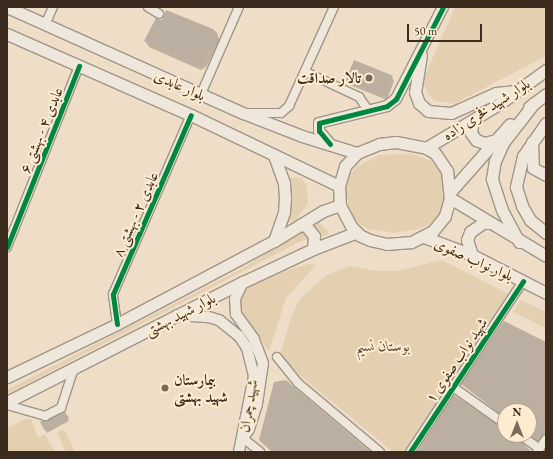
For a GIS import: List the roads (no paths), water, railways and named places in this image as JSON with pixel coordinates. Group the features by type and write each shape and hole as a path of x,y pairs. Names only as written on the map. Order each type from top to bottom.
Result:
{"main road":[{"name":"بلوار عابدی","path":"7,7 243,113 357,153"},
{"name":"بلوار عابدی","path":"7,34 191,115 339,186"},
{"path":"421,55 415,92 419,103 428,110 451,112 496,93 516,91"},
{"name":"بلوار شهید فخری زاده","path":"426,148 473,120 546,70"},
{"name":"بلوار شهید فخری زاده","path":"451,194 493,141 534,103 546,94"},
{"path":"519,242 502,210 492,179 495,161 503,143 534,103"},
{"path":"473,120 470,133 476,140 484,143 493,141"},
{"path":"546,123 532,141 518,168 516,187 522,206 530,220 546,233"},
{"path":"532,141 533,168 546,175"},
{"path":"396,142 426,148 442,162 451,194 440,225 424,237 405,243 387,244 370,240 357,232 344,216 340,205 339,186 345,166 357,153 379,144 396,142"},
{"path":"274,154 284,183 285,198 284,212 274,240"},
{"path":"451,194 519,242 546,256"},
{"name":"بلوار شهید بهشتی","path":"7,377 117,324 274,240 323,211 340,205"},
{"path":"472,255 467,240 470,232 483,223 491,223"},
{"path":"300,225 306,226 314,236 313,249"},
{"name":"بلوار شهید بهشتی","path":"7,404 74,368 243,282 313,249 357,232"},
{"name":"بلوار نواب صفوی","path":"424,237 472,255 546,293"}],"street":[{"path":"45,25 53,7"},
{"path":"148,7 159,14"},
{"path":"201,94 239,7"},
{"path":"243,113 281,112 289,106 306,72 334,7"},
{"path":"330,144 319,131 318,123 387,106 396,99 421,55 443,7"},
{"name":"عابدی ۴ - بهشتی ۶","path":"7,247 79,66"},
{"path":"306,72 359,97 368,110"},
{"name":"عابدی ۲ - بهشتی ۸","path":"117,324 113,294 191,115"},
{"name":"شهید نواب صفوی ۱","path":"410,452 523,281"},
{"path":"243,282 235,299 236,314 254,340 263,363 257,404 249,429 243,438 260,452"},
{"name":"شهید چمران","path":"177,315 209,317 219,320 239,336 247,348 254,376 243,426 243,438 239,452"},
{"path":"276,357 298,383 380,452"},
{"path":"7,404 45,416 61,408 74,368"},
{"path":"452,387 497,418"},
{"path":"530,443 538,450 546,439"}],"place":[{"name":"تالار صداقت","path":"369,78"},
{"name":"بیمارستان شهید بهشتی","path":"165,388"}],"park label":[{"name":"بوستان نسیم","path":"383,346"}]}
